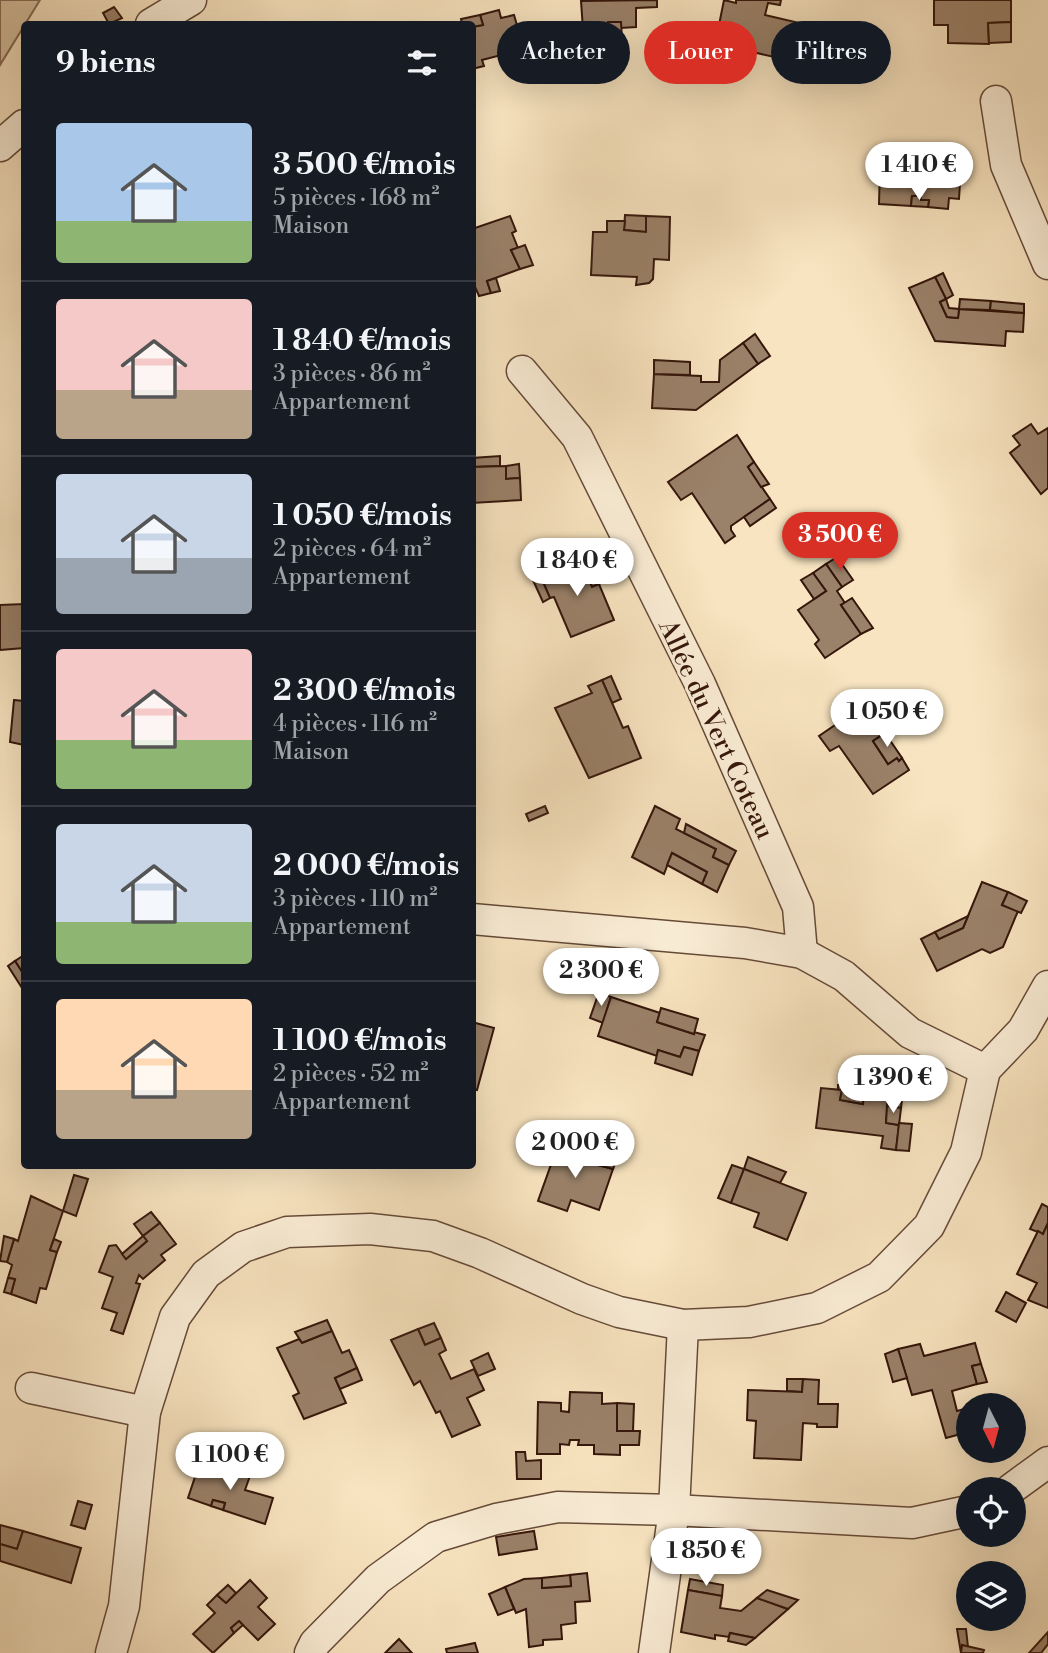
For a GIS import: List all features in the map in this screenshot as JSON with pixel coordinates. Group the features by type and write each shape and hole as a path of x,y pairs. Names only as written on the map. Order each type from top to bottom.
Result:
{"street":[{"path":"156,21 191,0"},
{"path":"996,100 1006,165 1048,264"},
{"path":"0,146 21,128"},
{"name":"Allée du Vert Coteau","path":"522,370 577,437 700,684 798,907 802,953"},
{"path":"476,919 745,943 802,953 844,976 910,1033 985,1070"},
{"path":"111,1653 124,1606 145,1412 175,1317 206,1274 243,1247 287,1232 370,1229 433,1236 480,1253 582,1299 619,1312 683,1325 749,1322 817,1308 879,1278 929,1226 966,1152 985,1070 1023,1030 1048,986"},
{"path":"654,1653 674,1510 683,1325"},
{"path":"31,1388 145,1412"},
{"path":"1026,1478 1048,1462"},
{"path":"310,1653 315,1643 378,1579 436,1537 496,1519 558,1507 674,1510 912,1523 956,1514"}],"shaded area":[{"path":"0,0 40,0 27,21 21,21 21,31 0,65"}],"building":[{"path":"657,0 657,7 636,8 636,27 630,27 630,21 582,21 581,1"},
{"path":"724,0 736,3 736,0 781,0 780,5 768,3 765,15 791,21 771,21 771,56 757,53 757,21 720,21"},
{"path":"934,0 1011,0 1011,22 988,23 989,44 948,43 948,25 934,25"},
{"path":"114,7 122,18 107,21 103,13"},
{"path":"499,10 501,18 514,15 516,21 497,21 497,56 482,60 484,66 476,68 476,26 483,25 480,15"},
{"path":"480,15 483,25 476,26 476,21 461,19"},
{"path":"1011,22 1011,42 989,43 988,23"},
{"path":"888,152 905,152 904,166 941,167 941,179 957,179 957,183 960,183 959,199 949,198 948,209 928,207 929,200 921,200 921,196 912,196 911,206 879,204 880,169 887,170"},
{"path":"905,152 942,155 941,167 904,166"},
{"path":"912,196 929,200 928,207 911,206"},
{"path":"625,215 646,216 646,232 624,230"},
{"path":"510,216 516,231 512,233 518,248 511,250 520,269 487,281 491,293 479,296 476,289 476,228"},
{"path":"646,216 670,217 669,260 654,259 653,279 649,283 636,285 637,277 591,275 593,232 607,232 607,221 625,221 624,230 646,232"},
{"path":"525,245 533,265 520,269 511,250"},
{"path":"943,273 953,295 946,299 935,277"},
{"path":"935,277 946,299 940,302 947,317 958,318 959,309 1024,313 1023,332 1006,331 1005,346 935,341 909,288"},
{"path":"496,278 500,291 491,293 487,281"},
{"path":"946,299 949,308 959,309 958,318 947,317 940,302"},
{"path":"960,299 991,301 990,310 959,309"},
{"path":"991,301 1024,304 1024,313 990,310"},
{"path":"755,334 770,356 758,364 743,343"},
{"path":"743,343 758,364 696,410 652,408 654,374 701,376 701,382 719,382 720,360"},
{"path":"654,360 690,362 690,375 654,374"},
{"path":"1031,424 1038,434 1048,428 1048,488 1041,494 1010,453 1020,445 1013,436"},
{"path":"737,435 754,462 748,467 770,499 731,526 735,536 725,543 692,493 681,500 668,482"},
{"path":"500,456 500,466 476,467 476,458"},
{"path":"754,462 769,484 761,487 748,467"},
{"path":"519,464 520,478 506,479 506,466"},
{"path":"506,466 506,479 520,478 521,500 476,503 476,467"},
{"path":"770,499 776,508 750,526 744,517"},
{"path":"598,552 610,579 592,587 580,560"},
{"path":"837,557 853,580 842,587 826,564"},
{"path":"580,560 592,587 599,584 614,620 571,637 554,597 550,598 540,575"},
{"path":"826,564 842,587 837,591 845,603 841,605 861,634 825,658 815,644 819,640 798,610 826,591 813,573"},
{"path":"813,573 826,591 814,599 801,580"},
{"path":"540,575 550,598 543,602 532,578"},
{"path":"852,598 873,628 861,634 841,605"},
{"path":"21,604 21,648 0,650 0,605"},
{"path":"611,676 621,699 612,703 602,680"},
{"path":"602,680 623,728 628,726 641,758 589,778 555,708 592,693 588,686"},
{"path":"14,700 21,701 21,744 10,742"},
{"path":"866,704 885,733 873,741 888,764 902,758 909,770 873,794 839,746 830,751 819,736"},
{"path":"885,733 902,758 899,761 897,758 888,764 873,741"},
{"path":"545,806 548,813 529,821 526,814"},
{"path":"655,806 680,819 676,829 716,849 713,857 729,865 717,892 702,884 707,872 672,853 664,874 632,857"},
{"path":"686,824 736,851 729,865 713,857 716,849 684,833"},
{"path":"672,853 707,872 702,884 667,865"},
{"path":"982,882 1008,892 1002,905 1018,911 1003,947 990,953 982,949 937,971 921,939 935,932 939,939 963,928"},
{"path":"1008,892 1027,901 1021,913 1002,905"},
{"path":"968,916 963,928 939,939 935,932"},
{"path":"21,957 21,970 15,961"},
{"path":"15,961 21,970 21,986 8,966"},
{"path":"599,992 611,997 603,1023 590,1018"},
{"path":"611,997 660,1013 657,1022 705,1035 699,1051 684,1047 680,1057 658,1050 657,1056 598,1036"},
{"path":"661,1008 698,1019 694,1034 657,1022"},
{"path":"476,1023 494,1028 476,1090"},
{"path":"684,1047 699,1051 692,1075 655,1063 658,1050 680,1057"},
{"path":"838,1085 864,1088 863,1093 838,1090"},
{"path":"865,1087 889,1090 886,1123 899,1125 896,1150 881,1148 883,1136 816,1128 821,1088 842,1090 840,1100 863,1104"},
{"path":"842,1090 863,1093 863,1104 840,1100"},
{"path":"888,1097 902,1099 901,1108 887,1106"},
{"path":"887,1106 901,1108 899,1125 886,1123"},
{"path":"899,1123 912,1124 909,1151 896,1150"},
{"path":"559,1139 602,1153 600,1159 558,1145"},
{"path":"558,1145 600,1159 598,1165 613,1169 599,1210 571,1200 567,1211 538,1201"},
{"path":"604,1146 620,1151 613,1169 598,1165"},
{"path":"748,1157 786,1172 780,1183 744,1169"},
{"path":"732,1165 744,1169 731,1203 718,1198"},
{"path":"744,1169 806,1193 787,1240 754,1227 759,1213 731,1203"},
{"path":"74,1175 88,1179 76,1216 63,1211"},
{"path":"31,1196 63,1211 50,1250 57,1252 46,1289 40,1288 36,1303 11,1294 15,1279 8,1278 12,1265 7,1262 14,1239 18,1241"},
{"path":"1042,1204 1048,1207 1048,1223 1043,1234 1030,1229"},
{"path":"151,1212 160,1223 143,1236 134,1224"},
{"path":"160,1223 176,1244 161,1255 165,1260 143,1279 139,1275 136,1283 140,1284 123,1334 111,1330 117,1313 102,1308 113,1277 99,1272 109,1246 116,1245 126,1259 147,1241 143,1236"},
{"path":"1048,1223 1048,1308 1028,1300 1037,1283 1017,1274 1038,1231 1043,1234"},
{"path":"4,1236 14,1239 7,1262 0,1261"},
{"path":"143,1236 147,1241 126,1259 122,1254"},
{"path":"54,1239 61,1242 57,1252 50,1250"},
{"path":"8,1278 15,1279 11,1294 4,1292"},
{"path":"1006,1292 1026,1303 1016,1322 996,1311"},
{"path":"327,1320 332,1331 302,1343 295,1332"},
{"path":"434,1323 441,1338 425,1345 418,1329"},
{"path":"418,1329 425,1345 441,1338 446,1350 439,1354 451,1379 474,1369 484,1390 467,1398 480,1425 452,1437 440,1411 436,1413 420,1381 414,1385 391,1340"},
{"path":"332,1331 342,1353 349,1350 357,1368 335,1378 346,1403 304,1419 293,1396 299,1393 277,1348 299,1339 302,1343"},
{"path":"975,1343 981,1364 972,1366 977,1384 952,1391 956,1407 956,1435 946,1438 932,1390 912,1395 898,1349 920,1344 924,1356"},
{"path":"898,1349 907,1378 893,1382 885,1354"},
{"path":"488,1353 495,1369 478,1376 471,1361"},
{"path":"981,1364 987,1382 977,1384 972,1366"},
{"path":"357,1368 362,1380 340,1389 335,1378"},
{"path":"787,1379 803,1379 802,1392 787,1391"},
{"path":"803,1379 819,1380 818,1404 838,1404 837,1427 817,1427 817,1424 803,1423 801,1460 754,1458 756,1421 747,1420 748,1390 802,1392"},
{"path":"570,1392 602,1393 602,1404 617,1403 617,1431 640,1431 639,1445 620,1445 620,1455 594,1454 594,1445 578,1445 579,1440 570,1440 569,1445 560,1444 560,1454 537,1454 538,1402 561,1403 561,1411 569,1412"},
{"path":"617,1403 634,1404 633,1431 617,1431"},
{"path":"239,1447 257,1453 251,1473 232,1467"},
{"path":"516,1452 525,1452 526,1461 541,1460 541,1479 517,1479"},
{"path":"211,1460 251,1473 245,1490 273,1498 265,1524 223,1510 225,1503 213,1500 211,1506 188,1498 199,1465 209,1468"},
{"path":"213,1500 225,1503 223,1510 211,1506"},
{"path":"78,1501 92,1505 85,1529 71,1525"},
{"path":"0,1525 23,1531 17,1549 0,1544"},
{"path":"23,1531 81,1548 71,1583 0,1561 0,1544 17,1549"},
{"path":"534,1531 537,1549 499,1555 496,1537"},
{"path":"587,1573 590,1601 575,1602 576,1623 561,1625 562,1639 543,1640 543,1645 529,1647 526,1609 516,1613 505,1587 524,1579 542,1578 542,1588 571,1586 570,1575"},
{"path":"570,1575 571,1586 542,1588 542,1578"},
{"path":"690,1579 723,1585 722,1596 688,1590"},
{"path":"250,1580 267,1598 258,1607 275,1624 258,1640 239,1621 231,1628 234,1633 213,1653 193,1634 215,1613 207,1605 217,1595 226,1603"},
{"path":"228,1585 236,1593 226,1603 217,1595"},
{"path":"505,1587 514,1609 498,1615 489,1594"},
{"path":"688,1590 722,1596 720,1608 741,1611 757,1598 788,1609 755,1638 730,1633 729,1637 715,1635 715,1639 681,1632"},
{"path":"767,1590 798,1600 788,1609 757,1598"},
{"path":"239,1621 243,1625 234,1633 231,1628"},
{"path":"957,1631 966,1631 968,1647 962,1645 961,1653"},
{"path":"1048,1632 1048,1644 1041,1653 1029,1653"},
{"path":"730,1633 755,1638 746,1645 728,1641"},
{"path":"399,1639 412,1653 385,1653"},
{"path":"475,1643 478,1653 447,1653 446,1649"},
{"path":"962,1645 984,1650 983,1653 961,1653"}]}
